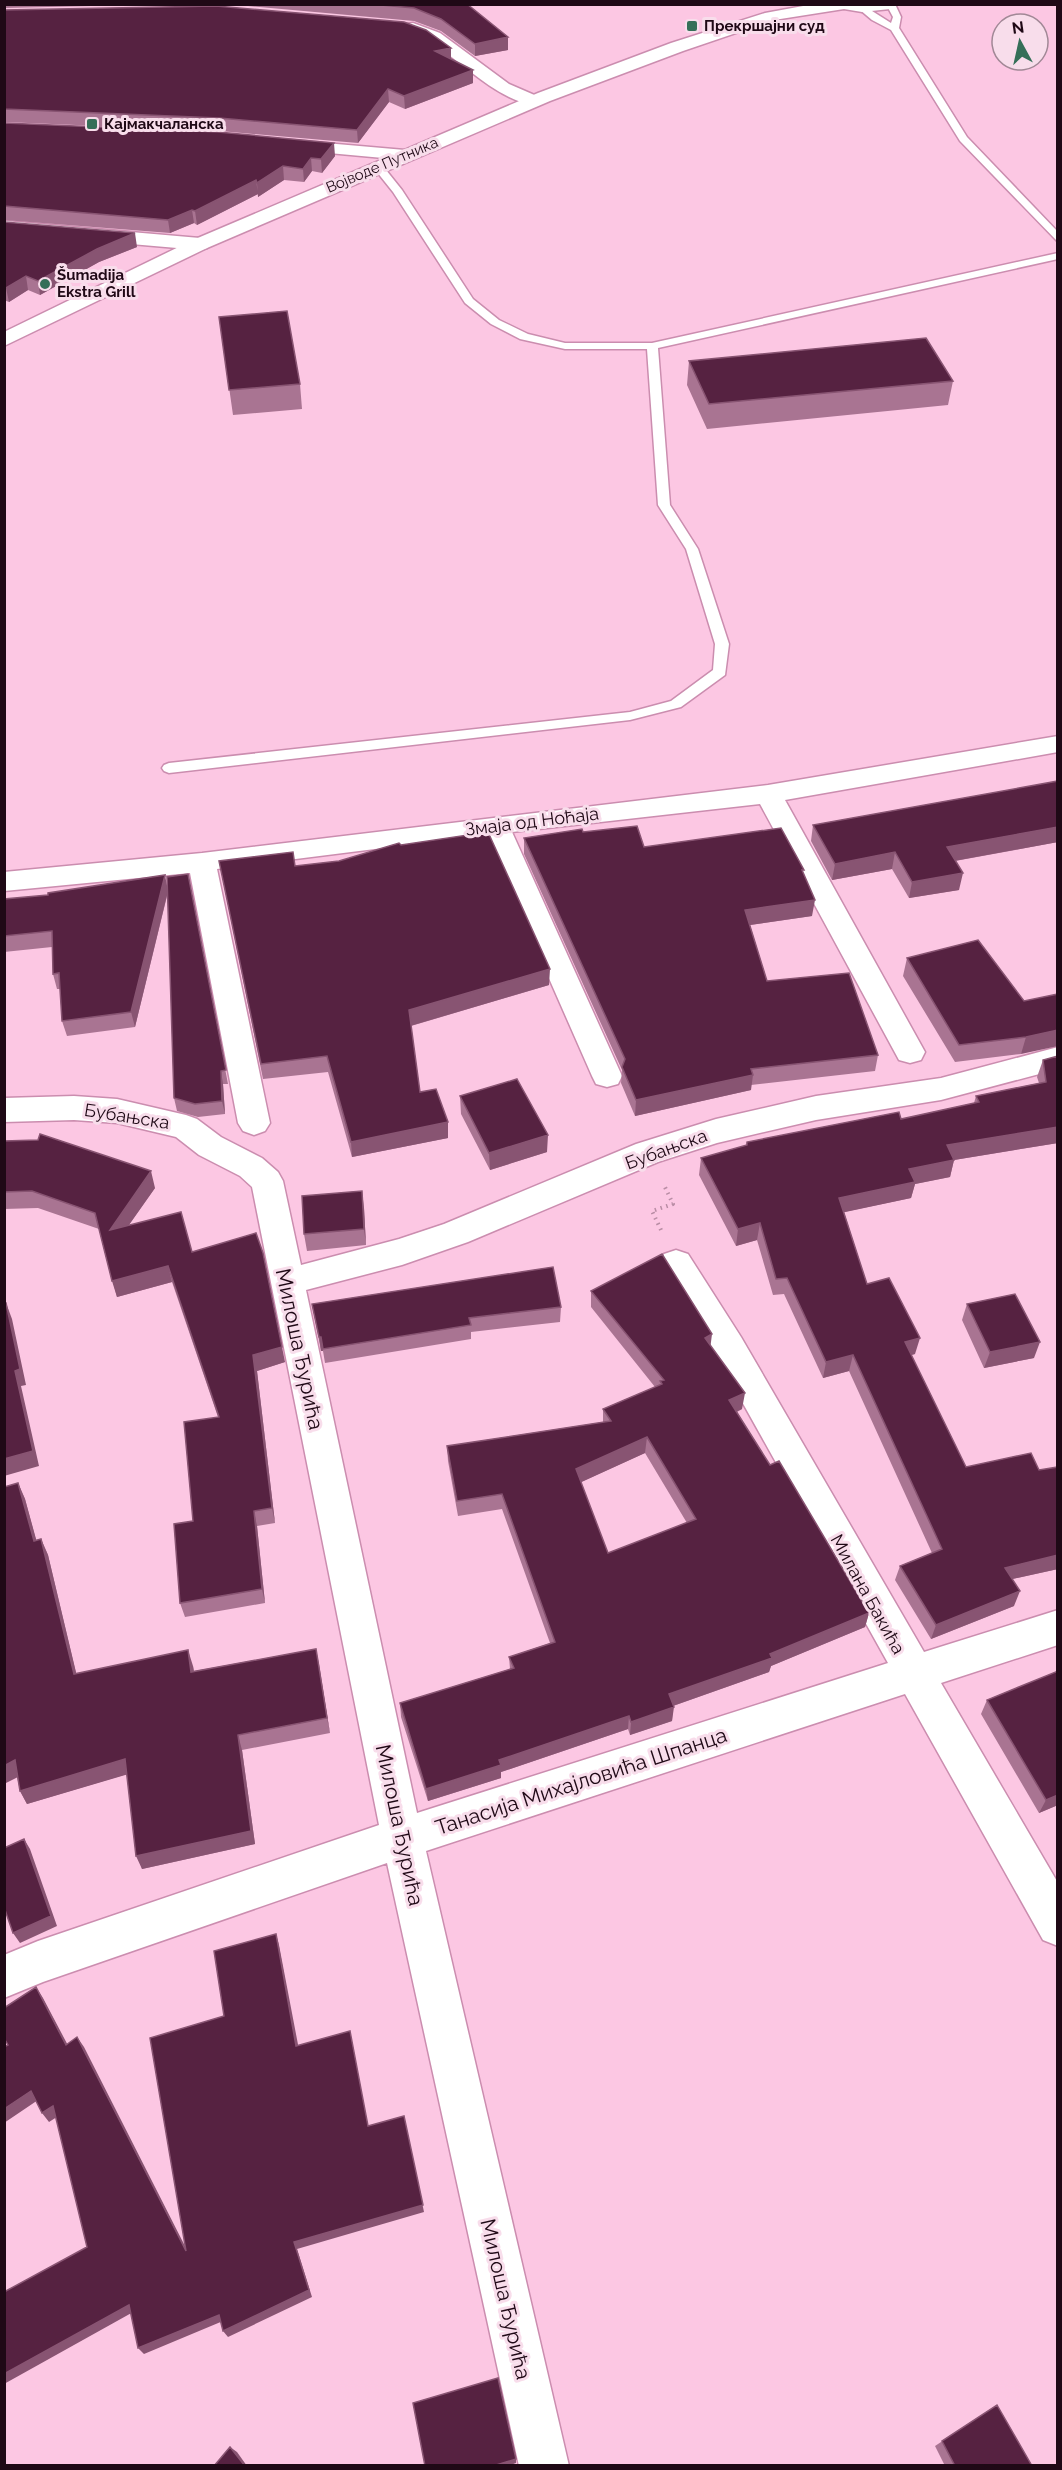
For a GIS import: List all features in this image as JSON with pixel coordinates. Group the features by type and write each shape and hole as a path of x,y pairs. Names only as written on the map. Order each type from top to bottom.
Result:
{"street":[{"name":"Војводе Путника","path":"771,16 788,4"},
{"name":"Војводе Путника","path":"4,340 200,244 533,101 677,47 771,16 840,5 862,7 890,4"},
{"path":"399,26 419,29 434,37 503,88 533,101"},
{"path":"278,144 405,155"},
{"path":"4,227 200,244"},
{"name":"Змаја од Ноћаја","path":"4,882 202,862 768,794 1058,744"},
{"path":"768,794 910,1052"},
{"path":"495,825 607,1076"},
{"path":"202,862 254,1123"},
{"name":"Бубањска","path":"286,1282 402,1252 648,1153 716,1131 760,1119 816,1108 941,1089 1058,1058"},
{"name":"Бубањска","path":"4,1110 74,1108 117,1111 186,1126 210,1146 251,1167 267,1181"},
{"name":"Милоша Ђурића","path":"267,1181 402,1838 544,2466"},
{"name":"Милана Бакића","path":"676,1263 729,1347 1058,1925"},
{"name":"Танасија Михајловића Шпанца","path":"4,1977 38,1962 402,1838 1058,1627"}],"lane":[{"path":"890,4 897,17 894,28"},
{"path":"862,7 875,18 894,28 963,139 1058,239"},
{"path":"378,167 397,190 469,301 495,322 524,337 565,346 652,346 1058,256"},
{"path":"169,768 630,716 676,704 720,672 722,644 692,549 664,505 652,346"}],"path":[{"path":"648,1153 673,1204 652,1211 676,1263"}],"building":[{"path":"370,4 467,4 508,37 475,44 441,19 414,8"},
{"path":"216,6 404,22 426,30 451,48 435,51 473,70 404,96 388,89 357,130 219,118 4,109 4,10"},
{"path":"4,123 218,132 334,143 321,159 311,158 303,169 283,166 257,183 256,180 195,211 192,210 168,220 4,206"},
{"path":"4,222 135,233 97,249 38,281 26,276 6,288 4,287"},
{"path":"287,311 300,384 229,390 219,317"},
{"path":"926,338 953,381 709,404 689,361"},
{"path":"1058,781 1058,827 947,847 963,873 912,882 895,852 835,864 813,825"},
{"path":"637,826 644,847 781,828 804,870 802,870 815,900 745,910 767,981 849,973 878,1055 751,1069 753,1075 636,1100 622,1067 625,1059 524,838 582,829 583,832"},
{"path":"488,832 550,969 409,1010 420,1092 436,1089 448,1122 351,1142 327,1056 261,1064 219,861 293,852 295,866 339,861 399,843 401,845"},
{"path":"188,874 226,1070 221,1071 222,1101 195,1104 174,1098 167,877"},
{"path":"165,875 131,1012 62,1021 59,973 53,974 52,931 4,936 4,899 48,895 48,893"},
{"path":"978,940 1024,1001 1058,994 1058,1030 1026,1037 959,1045 907,958"},
{"path":"1058,1056 1058,1127 947,1145 954,1160 909,1169 915,1182 839,1198 867,1284 889,1278 920,1338 905,1342 966,1467 1031,1453 1039,1470 1058,1467 1058,1555 1005,1568 1020,1591 936,1625 900,1566 942,1549 853,1355 826,1362 787,1278 776,1279 760,1223 738,1229 701,1158 747,1145 747,1142 899,1112 901,1119 979,1102 976,1096 1046,1082 1043,1060"},
{"path":"517,1079 548,1135 489,1153 460,1096"},
{"path":"40,1134 151,1171 110,1230 181,1212 192,1252 256,1233 263,1253 282,1347 253,1355 272,1508 254,1511 262,1589 180,1603 174,1524 193,1521 184,1422 219,1417 168,1266 112,1281 95,1213 32,1191 4,1192 4,1141 38,1140"},
{"path":"362,1191 364,1229 304,1234 302,1196"},
{"path":"662,1254 712,1334 705,1338 745,1393 729,1400 770,1465 779,1461 869,1613 770,1654 772,1658 669,1694 674,1707 631,1722 629,1716 499,1760 501,1765 426,1789 400,1703 514,1668 509,1657 555,1642 502,1494 457,1501 447,1446 611,1421 603,1409 662,1384 660,1381 664,1380 591,1291","holes":["647,1437 696,1519 608,1553 576,1469"]},
{"path":"553,1267 561,1307 469,1318 471,1325 323,1349 321,1337 319,1337 312,1304"},
{"path":"1015,1294 1040,1342 990,1352 967,1304"},
{"path":"6,1303 20,1369 15,1371 33,1451 4,1459 4,1304"},
{"path":"18,1483 34,1541 41,1539 74,1674 188,1650 191,1672 316,1649 327,1718 238,1735 251,1831 136,1856 125,1759 20,1791 15,1760 4,1766 4,1487"},
{"path":"1058,1671 1058,1795 1046,1800 987,1700"},
{"path":"24,1839 51,1916 13,1933 4,1907 4,1848"},
{"path":"276,1934 296,2046 350,2031 368,2126 404,2116 423,2205 294,2242 309,2290 223,2331 219,2315 138,2348 129,2305 4,2374 4,2292 87,2247 53,2106 42,2113 31,2091 4,2109 4,2047 8,2045 4,2038 4,2008 36,1987 66,2045 77,2037 186,2251 150,2038 224,2016 214,1951"},
{"path":"498,2378 516,2459 493,2466 425,2466 413,2403"},
{"path":"997,2405 1032,2466 955,2466 942,2441"},
{"path":"230,2447 245,2466 214,2466"}],"place":[{"name":"Прекршајни суд","path":"692,26"},
{"name":"Кајмакчаланска","path":"92,124"},
{"name":"Šumadija Ekstra Grill","path":"45,284"}]}
